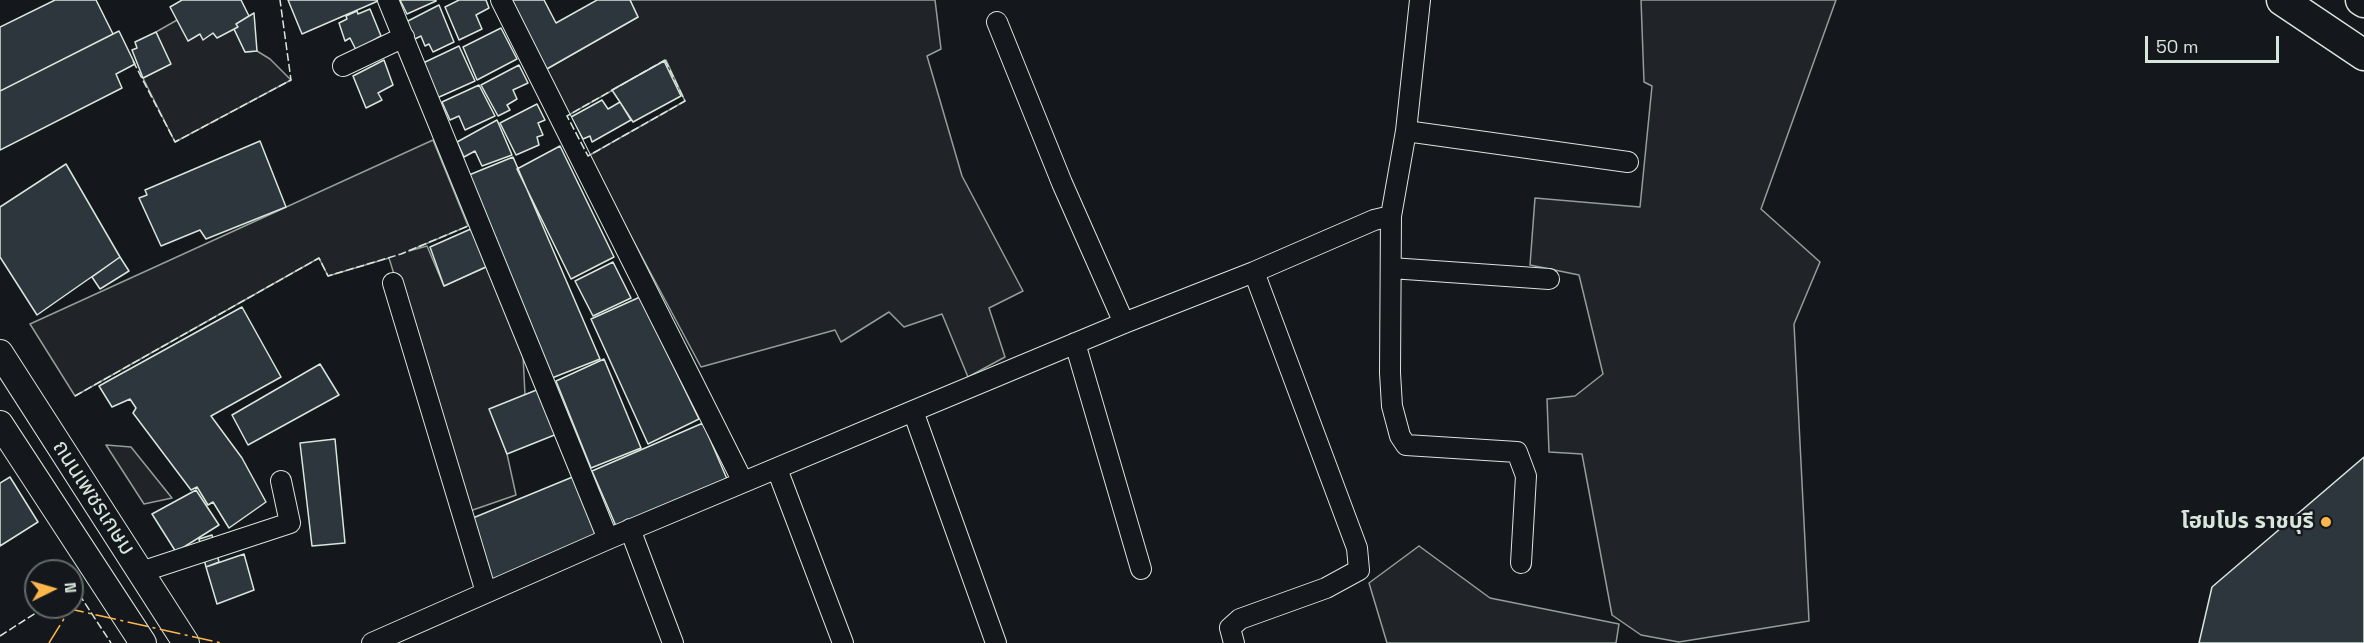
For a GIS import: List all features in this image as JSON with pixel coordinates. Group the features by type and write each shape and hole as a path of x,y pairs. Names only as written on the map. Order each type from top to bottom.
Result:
{"highway":[{"path":"2282,0 2364,55"}],"main road":[{"name":"ถนนเพชรเกษม","path":"0,353 186,643"},
{"name":"ถนนเพชรเกษม","path":"0,424 142,643"}],"street":[{"path":"388,0 608,539"},
{"path":"501,0 742,482"},
{"path":"1420,0 1406,132 1391,216 1392,406 1400,436 1406,445 1517,452 1526,476 1521,563"},
{"path":"997,22 1062,183 1124,323"},
{"path":"343,66 404,37"},
{"path":"1406,132 1628,162"},
{"path":"372,643 742,482 1124,323 1254,272 1374,220 1391,216"},
{"path":"1391,268 1549,279"},
{"path":"1234,643 1230,628 1240,619 1326,588 1359,570 1357,548 1254,272"},
{"path":"393,283 486,592"},
{"path":"1076,343 1141,569"},
{"path":"913,411 996,643"},
{"path":"777,469 843,643"},
{"path":"141,572 290,524 281,482"},
{"path":"630,529 673,643"}],"shaded area":[{"path":"630,0 935,0 941,49 927,56 962,176 1023,291 989,308 1005,357 968,377 942,314 904,327 889,312 841,342 835,330 701,367 588,156 685,101 666,60 567,116 545,70 638,17"},
{"path":"1641,0 1836,0 1761,209 1820,262 1794,324 1809,621 1679,642 1641,635 1612,615 1582,454 1549,452 1547,399 1575,396 1603,374 1579,275 1530,265 1535,198 1640,207 1652,86 1644,82"},
{"path":"177,20 200,34 203,39 213,33 234,29 245,52 257,51 270,59 291,80 175,142 143,78 170,64 156,32"},
{"path":"433,140 468,226 409,251 427,246 444,286 488,266 523,355 525,395 490,410 507,454 516,495 467,512 389,258 328,276 319,258 75,396 30,324"},
{"path":"106,445 131,447 172,498 144,504"},
{"path":"1419,546 1490,598 1619,624 1616,643 1387,643 1369,583"}],"building":[{"path":"55,0 96,0 113,34 0,91 0,27"},
{"path":"182,0 241,0 249,16 236,24 238,27 217,38 213,33 203,40 200,34 188,41 170,7"},
{"path":"288,0 378,0 378,1 302,34"},
{"path":"400,0 436,0 436,1 407,14"},
{"path":"459,0 486,0 489,8 476,15 482,29 459,40 445,7"},
{"path":"507,0 544,0 556,23 597,0 630,0 638,17 545,70"},
{"path":"439,5 454,42 433,52 429,44 425,46 421,36 415,39 406,22"},
{"path":"370,9 381,36 356,50 350,38 345,41 339,23 347,19 346,16 357,11 358,14"},
{"path":"254,13 257,51 245,52 234,29 238,27 236,24"},
{"path":"501,28 517,59 477,80 463,47"},
{"path":"119,31 135,64 116,74 122,88 0,150 0,91"},
{"path":"156,32 171,64 143,78 132,50 137,48 135,42"},
{"path":"459,46 475,81 437,98 421,64"},
{"path":"384,60 393,85 378,93 382,100 366,108 353,76"},
{"path":"664,61 681,96 633,122 612,90"},
{"path":"519,65 528,83 513,90 517,99 507,105 510,110 498,116 481,85"},
{"path":"479,85 495,116 465,130 459,116 450,120 442,102"},
{"path":"602,100 608,109 620,102 631,120 592,142 590,136 583,139 571,117"},
{"path":"537,104 545,120 538,123 543,135 537,137 539,145 516,155 500,123"},
{"path":"497,120 512,155 482,166 475,151 464,157 457,142"},
{"path":"260,141 286,207 206,239 200,230 161,246 139,198 147,195 145,190"},
{"path":"560,146 614,257 571,279 517,169"},
{"path":"513,157 600,359 552,378 469,175"},
{"path":"66,164 120,257 37,315 0,257 0,207"},
{"path":"473,228 488,266 444,286 430,247"},
{"path":"120,257 129,271 100,289 92,277"},
{"path":"613,262 631,298 593,316 575,281"},
{"path":"640,297 699,419 648,444 591,319"},
{"path":"242,307 281,377 211,416 242,458 266,502 229,528 213,502 208,505 197,487 191,490 133,413 136,408 130,399 112,407 99,386"},
{"path":"604,359 641,448 591,468 556,381"},
{"path":"320,364 339,395 248,445 232,415"},
{"path":"539,389 557,434 507,454 489,409"},
{"path":"703,423 727,479 616,526 592,471"},
{"path":"335,439 345,543 312,546 300,443"},
{"name":"โฮมโปร ราชบุรี","path":"2364,457 2364,643 2199,643 2212,587"},
{"path":"575,476 600,533 490,581 468,520"},
{"path":"10,477 38,522 0,546 0,483"},
{"path":"196,490 219,525 176,552 152,514"},
{"path":"212,535 219,562 206,567 199,539"},
{"path":"244,554 254,590 217,604 206,567"}],"fence":[{"path":"133,61 175,142 291,80 280,0"},
{"path":"665,60 685,101 588,156 567,116 665,60"},
{"path":"75,396 319,258 328,276 401,254 468,226"},
{"path":"84,602 111,643"},
{"path":"0,636 26,619"}],"power":[{"path":"49,643 70,609 221,643"}],"place":[{"name":"โฮมโปร ราชบุรี","path":"2326,522"}]}
